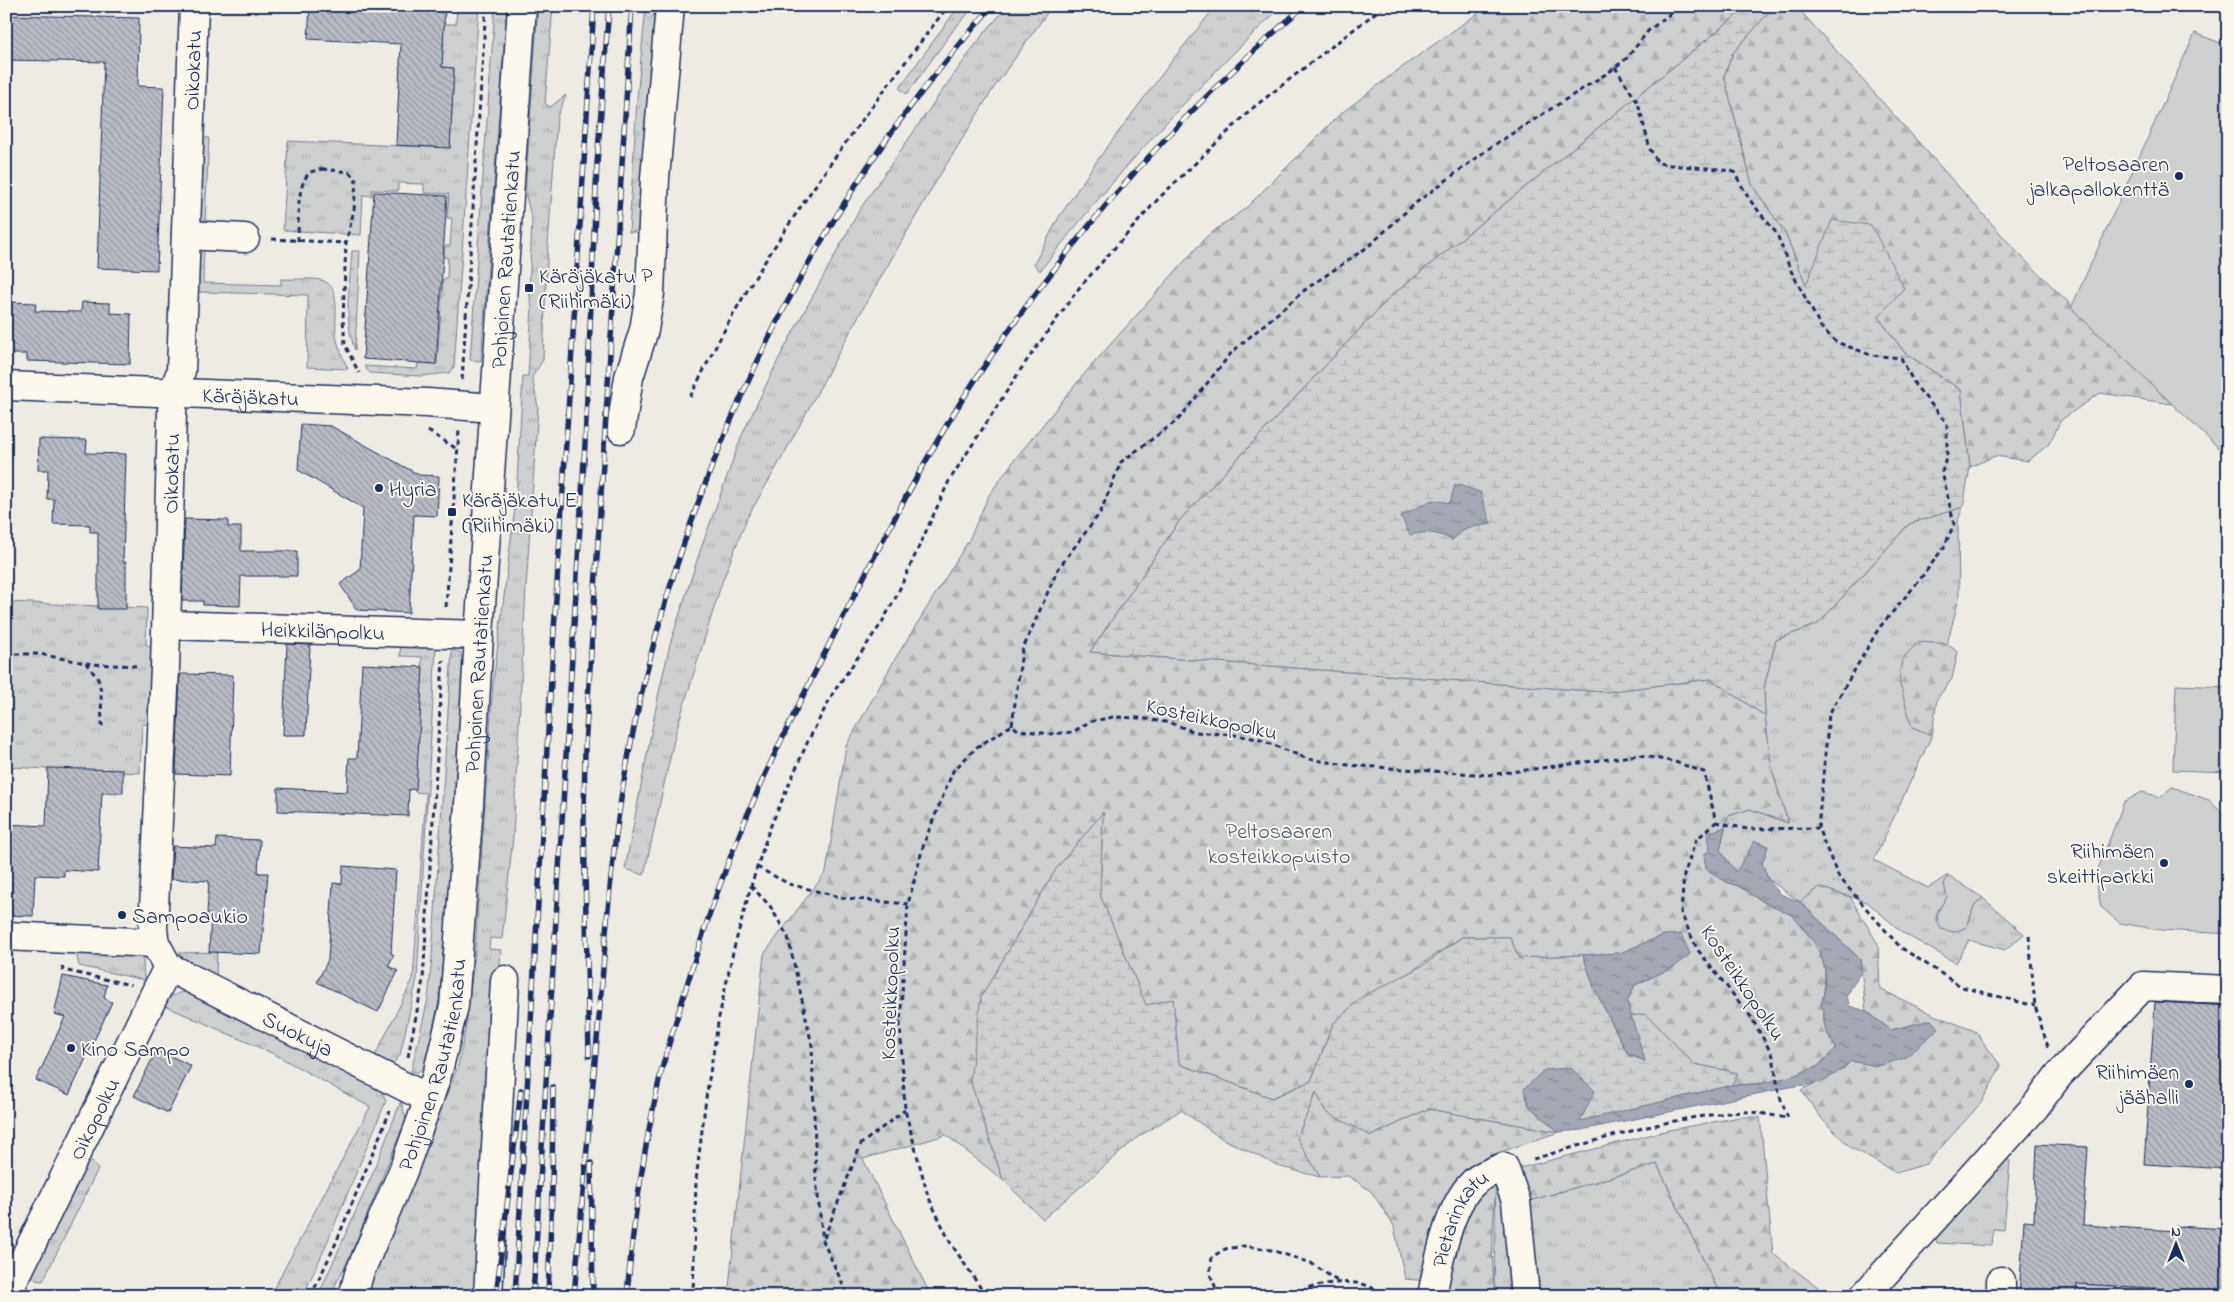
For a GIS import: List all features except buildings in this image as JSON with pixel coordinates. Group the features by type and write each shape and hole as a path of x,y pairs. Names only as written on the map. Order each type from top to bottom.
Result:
{"street":[{"name":"Oikokatu","path":"155,943 153,930 166,668 173,393 181,371 194,6"},
{"name":"Pohjoinen Rautatienkatu","path":"344,1296 356,1285 403,1171 438,1071 454,1006 522,6"},
{"path":"621,429 629,378 644,330 650,293 655,178 670,6"},
{"path":"186,235 245,238"},
{"name":"Käräjäkatu","path":"6,386 428,403 494,408"},
{"name":"Heikkilänpolku","path":"167,625 479,635"},
{"path":"6,936 155,943 168,967"},
{"name":"Suokuja","path":"168,967 429,1100"},
{"name":"Oikopolku","path":"6,1296 168,967"},
{"path":"488,1296 506,980"},
{"path":"1864,1296 2035,1107 2058,1076 2142,986 2228,990"},
{"name":"Pietarinkatu","path":"1432,1296 1450,1224 1460,1200 1472,1183 1482,1176 1504,1167 1516,1201 1525,1296"}],"path":[{"path":"690,397 729,321 770,254 823,174 948,6"},
{"path":"693,1296 696,1180 706,1098 719,1017 757,867 784,792 833,693 881,624 896,598 949,482 1023,366 1079,288 1159,198 1254,107 1384,6"},
{"path":"1012,725 1022,651 1058,569 1100,513 1120,462 1178,420 1232,352 1306,289 1369,246 1413,205 1491,147 1627,58 1648,31 1680,6"},
{"path":"1615,67 1632,91 1643,117 1650,149 1658,163 1674,166 1719,168 1734,172 1749,199 1777,234 1790,269 1821,326 1836,342 1871,355 1901,358 1915,385 1947,423 1947,455 1942,472 1954,524 1944,547 1918,582 1879,628 1829,714 1818,828 1838,876 1900,947 1962,987 2035,1006"},
{"path":"322,169 324,163"},
{"path":"298,241 300,202 305,180 310,172 322,169 346,171 356,177 354,210 346,243 343,332 349,355 363,378"},
{"path":"245,238 346,243"},
{"path":"6,654 39,654 86,663 166,668"},
{"path":"86,663 98,679 101,691 102,727"},
{"name":"Kosteikkopolku","path":"986,1296 950,1242 928,1196 905,1110 900,1023 908,904 924,843 953,772 977,747 1012,725 1018,730 1050,734 1073,732 1089,722 1113,716 1139,718 1171,723 1195,732 1258,739 1308,759 1348,765 1488,775 1639,755 1675,762 1704,772 1716,822 1696,840 1684,876 1681,913 1697,949 1750,1017 1773,1056 1779,1094 1788,1118 1744,1112 1694,1118 1504,1167"},
{"path":"1716,822 1747,829 1818,828"},
{"path":"757,867 789,884 844,898 908,904"},
{"path":"751,886 770,906 788,936 812,1046 816,1179 823,1241 848,1296"},
{"path":"2029,936 2035,1006 2058,1076"},
{"path":"58,939 62,970 156,991"},
{"path":"823,1241 861,1144 905,1110"},
{"path":"1218,1296 1210,1274 1212,1257 1224,1249 1244,1246 1271,1250 1311,1263 1340,1283"},
{"path":"1283,1296 1307,1287 1340,1283 1364,1284 1387,1296"}],"green space":[{"path":"457,6 479,6 454,367 449,373 421,376 370,373 364,366 417,369 418,363 437,364 443,279 447,279 448,258 444,257 445,246 450,246 452,218 447,218 449,194 424,193 424,184 398,183 398,191 372,190 372,196 363,195 361,235 283,230 288,141 450,148 454,68 442,67 444,24 456,24"},
{"path":"495,6 507,6 481,361 470,360"},
{"path":"538,6 553,6 545,103 550,107 566,95 557,117 547,260 543,360 532,377 538,407 513,837 502,939 490,938 489,949 501,950 488,1128 483,1296 366,1296 458,1066 466,1026 475,951 493,684 516,499 523,376 528,376 532,308 529,292 532,220 526,196 526,178"},
{"path":"646,6 659,6 644,232 629,232 637,99"},
{"path":"959,6 975,6 954,29 907,94 899,88"},
{"path":"1008,6 1052,6 995,86 935,183 853,326 783,456 747,518 722,582 676,731 644,875 625,869 670,644 700,551 742,435 779,358 860,209 984,33"},
{"path":"1216,6 1283,6 1191,96 1146,144 1040,271 1034,264 1059,217 1096,162 1174,58"},
{"name":"Peltosaaren kosteikkopuisto","path":"1488,6 1748,6 1390,297 1180,520 1090,652 1604,692 1711,679 1765,716 1772,770 1788,823 1750,809 1728,816 1725,827 1708,834 1728,883 1733,884 1768,905 1793,916 1812,940 1824,966 1825,984 1821,1006 1824,1010 1826,1030 1836,1048 1819,1065 1797,1076 1765,1083 1732,1085 1738,1073 1694,1064 1646,1015 1630,1016 1627,1002 1635,985 1674,967 1664,935 1620,953 1518,958 1510,937 1462,937 1333,1024 1311,1081 1272,1098 1179,1064 1173,999 1146,1006 1100,895 1103,813 970,1080 1003,1180 946,1135 863,1159 931,1296 728,1296 764,954 826,872 846,746 895,659 969,540 989,495 1015,459 1085,373 1207,236 1246,208 1339,115"},
{"path":"1748,6 1762,6 1770,11 1733,53 1724,76 1752,185 1785,233 1806,285 1832,220 1871,225 1904,288 1878,317 1905,353 1961,390 1970,467 1963,507 1909,524 1818,624 1776,640 1764,687 1765,716 1711,679 1604,692 1090,652 1180,520 1390,297","holes":["1450,503 1491,524 1466,528 1452,540 1442,535 1424,531"]},
{"path":"1774,6 1796,6 2019,254 2172,404 2100,393 2061,420 2049,444 2028,461 1995,456 1970,467 1961,390 1905,353 1878,317 1806,285 1785,233 1752,185 1724,76 1733,53"},
{"name":"Peltosaaren jalkapallokenttä","path":"2195,33 2228,46 2228,457 2071,308"},
{"path":"203,138 209,138 205,223 199,223"},
{"path":"199,245 204,245 203,283 281,285 281,279 309,279 324,281 330,285 336,305 337,339 348,369 307,367 308,295 198,292"},
{"path":"352,251 360,251 355,350 351,338 348,313"},
{"path":"1963,507 1958,520 1959,598 1947,644 1918,642 1912,727 1932,735 1874,860 1928,888 1948,875 1944,884 1947,897 1937,912 1936,920 1967,927 1974,906 1983,898 2024,934 2005,950 1969,940 1956,963 1903,933 1867,902 1819,887 1800,902 1768,879 1762,864 1768,846 1755,841 1736,873 1720,850 1728,816 1750,809 1788,823 1772,770 1765,716 1764,687 1776,640 1818,624 1909,524"},
{"path":"6,602 147,608 146,644 156,651 152,725 142,724 140,773 6,767"},
{"path":"401,640 436,647 417,979 400,1055 392,1065 374,1058 413,979 426,793 415,792 422,657 400,656"},
{"path":"1918,642 1947,644 1958,652 1952,679 1937,699 1932,735 1912,727 1899,681 1902,659"},
{"path":"452,650 460,652 463,662 444,958 439,1001 424,1068 418,1072 411,1072 428,999"},
{"path":"2176,685 2228,687 2228,772 2173,770"},
{"name":"Riihimäen skeittiparkki","path":"2172,787 2209,800 2228,819 2228,934 2161,930 2120,923 2101,907 2095,877 2124,802 2142,792 2161,797"},
{"path":"1103,812 1100,895 1146,1005 1173,999 1179,1064 1272,1098 1311,1081 1333,1024 1362,997 1424,965 1462,937 1510,937 1519,958 1583,955 1595,990 1628,1055 1645,1061 1630,1016 1646,1014 1694,1064 1738,1073 1732,1085 1580,1122 1544,1070 1525,1089 1529,1106 1559,1132 1428,1109 1371,1136 1326,1112 1316,1092 1297,1138 1320,1177 1281,1167 1221,1138 1181,1110 1138,1137 1043,1219 1003,1180 970,1080 981,997 1056,869"},
{"path":"1948,875 1983,898 1974,906 1967,927 1954,932 1941,929 1938,920 1940,909 1947,897 1944,884"},
{"path":"1819,887 1850,897 1878,944 1880,989 1934,1015 1975,1031 2001,1066 1981,1103 1926,1164 1896,1173 1850,1147 1822,1119 1801,1090 1843,1069 1851,1061 1878,1066 1931,1020 1891,1030 1866,1011 1860,959 1800,902"},
{"path":"76,952 138,955 143,959 144,980 79,966"},
{"path":"217,952 216,977 182,959 179,953"},
{"path":"182,992 193,992 360,1078 382,1092 386,1101 303,1296 270,1296 370,1107 272,1053 163,1005 172,996"},
{"path":"1316,1092 1371,1136 1428,1109 1559,1132 1489,1156 1469,1173 1426,1281 1405,1279 1394,1226 1371,1191 1348,1176 1320,1177 1297,1138"},
{"path":"401,1101 406,1119 351,1254 330,1296 318,1296 372,1175"},
{"path":"1740,1117 1760,1117 1773,1254 1818,1287 1799,1296 1728,1296 1716,1286 1657,1164 1525,1202 1516,1169 1669,1130"},
{"path":"2006,1158 2010,1161 2004,1230 1993,1229 1992,1246 1937,1243 1935,1237"},
{"path":"86,1161 92,1161 98,1169 43,1281 36,1280 31,1274"},
{"path":"1657,1164 1716,1286 1728,1296 1531,1296 1525,1202"},
{"path":"1496,1181 1505,1197 1515,1296 1496,1296 1494,1285"},
{"path":"1496,1181 1492,1253 1496,1296 1440,1296 1466,1202"},
{"path":"2077,1284 2144,1288 2144,1296 2076,1296"}],"water":[{"path":"1455,484 1480,492 1491,524 1466,528 1452,540 1432,533 1410,535 1401,516 1432,500 1450,503"},
{"path":"1725,827 1720,850 1736,872 1755,841 1768,846 1762,864 1768,879 1780,894 1800,902 1860,959 1861,972 1847,995 1849,1006 1866,1011 1891,1030 1931,1020 1939,1028 1905,1058 1878,1066 1851,1061 1835,1074 1814,1084 1800,1085 1581,1130 1559,1132 1529,1106 1524,1089 1544,1070 1571,1068 1595,1091 1580,1121 1732,1085 1760,1084 1789,1077 1817,1067 1836,1048 1826,1030 1824,1010 1821,1006 1824,994 1825,970 1819,947 1792,915 1773,907 1740,886 1728,883 1706,869 1704,855 1710,849 1708,833"},
{"path":"1681,934 1690,954 1674,967 1635,985 1627,1002 1645,1061 1628,1054 1595,990 1583,955 1620,953 1664,935"}],"railway":[{"path":"515,1296 553,646 594,6"},
{"path":"533,1296 585,444 597,164 609,6"},
{"path":"589,1056 584,823 585,747 632,6"},
{"path":"574,1296 616,831 626,769 642,692 662,615 685,539 713,465 744,392 778,320 816,251 857,183 888,137 939,70 992,6"},
{"path":"627,1296 639,1188 659,1081 711,910 751,806 775,753 884,538 929,455 962,400 1037,292 1077,241 1119,191 1208,95 1304,6"},
{"path":"548,1296 552,1193 553,1087"},
{"path":"496,1296 521,1090"},
{"path":"591,1163 593,1296"}],"place":[{"name":"Peltosaaren jalkapallokenttä","path":"2179,176"},
{"name":"Käräjäkatu P (Riihimäki)","path":"529,288"},
{"name":"Hyria","path":"379,488"},
{"name":"Käräjäkatu E (Riihimäki)","path":"452,512"},
{"name":"Riihimäen skeittiparkki","path":"2164,863"},
{"name":"Sampoaukio","path":"122,915"},
{"name":"Kino Sampo","path":"71,1048"},
{"name":"Riihimäen jäähalli","path":"2189,1084"}]}
